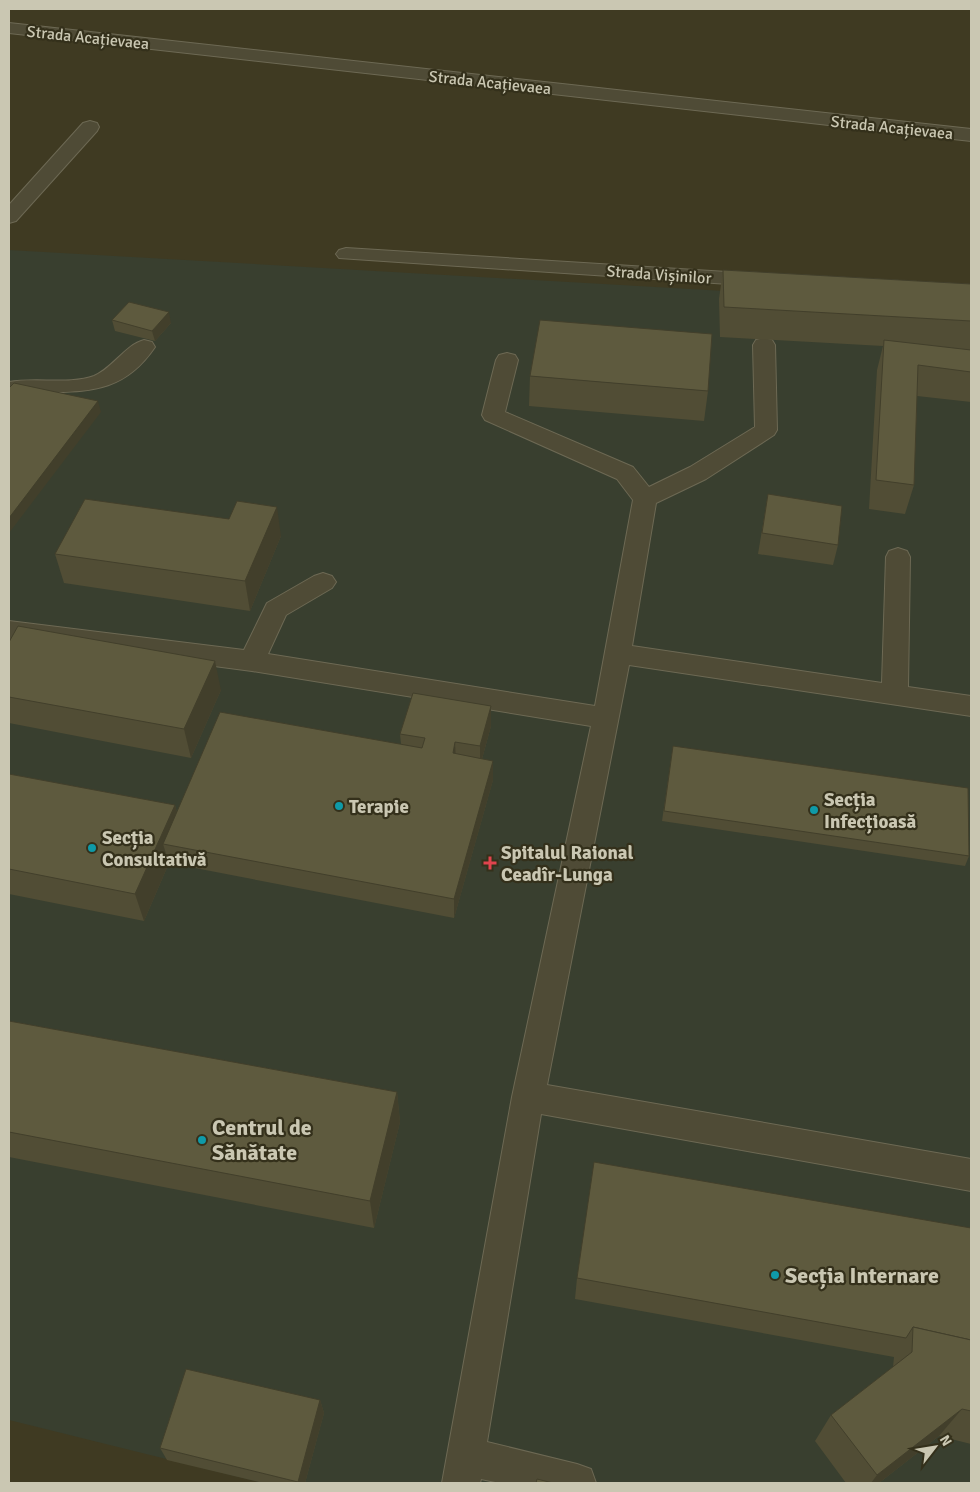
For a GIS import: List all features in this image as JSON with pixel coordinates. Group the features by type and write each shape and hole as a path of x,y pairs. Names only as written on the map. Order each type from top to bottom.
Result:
{"street":[{"name":"Strada Acațievaea","path":"9,28 971,135"},
{"path":"9,217 90,127"},
{"name":"Strada Vișinilor","path":"346,254 782,282"},
{"path":"645,499 698,473 766,430 764,345"},
{"path":"9,389 20,386 84,386 99,382 115,374 144,347"},
{"path":"507,360 493,415 625,473 645,499 606,718 528,1097 464,1470 577,1483"},
{"path":"895,695 898,557"},
{"path":"252,661 276,609 323,582"},
{"path":"9,630 252,661 606,718"},
{"path":"617,654 971,706"},
{"path":"528,1097 971,1175"}],"shaded area":[{"name":"Spitalul Raional Ceadîr-Lunga","path":"9,250 971,305 971,1483 263,1483 9,1420"}],"building":[{"path":"723,270 971,284 971,321 724,307"},
{"path":"129,302 169,312 152,331 112,320"},
{"path":"540,320 712,334 708,391 530,376"},
{"path":"884,340 971,350 971,372 918,365 914,485 876,480"},
{"path":"14,383 98,401 9,518 9,388"},
{"path":"768,494 842,506 838,545 762,533"},
{"path":"85,499 229,519 237,501 277,507 245,581 55,554"},
{"path":"18,626 215,661 184,729 9,697 9,642"},
{"name":"Terapie","path":"413,693 491,706 480,746 455,742 453,753 493,761 454,899 163,844 220,712 422,748 425,738 400,734"},
{"name":"Secția Infecțioasă","path":"673,746 968,788 969,856 664,811"},
{"name":"Secția Consultativă","path":"9,774 175,805 135,894 9,869"},
{"name":"Centrul de Sănătate","path":"9,1021 397,1092 370,1201 9,1132"},
{"name":"Secția Internare","path":"594,1162 971,1228 971,1340 913,1327 906,1338 577,1278"},
{"path":"913,1327 971,1340 971,1411 962,1409 877,1475 831,1415 912,1352"},
{"path":"186,1369 320,1400 298,1482 160,1448"},
{"path":"537,1479 553,1483 536,1483"}],"place":[{"name":"Terapie","path":"339,806"},
{"name":"Secția Infecțioasă","path":"814,810"},
{"name":"Secția Consultativă","path":"92,848"},
{"name":"Spitalul Raional Ceadîr-Lunga","path":"490,863"},
{"name":"Centrul de Sănătate","path":"202,1140"},
{"name":"Secția Internare","path":"775,1275"}]}
